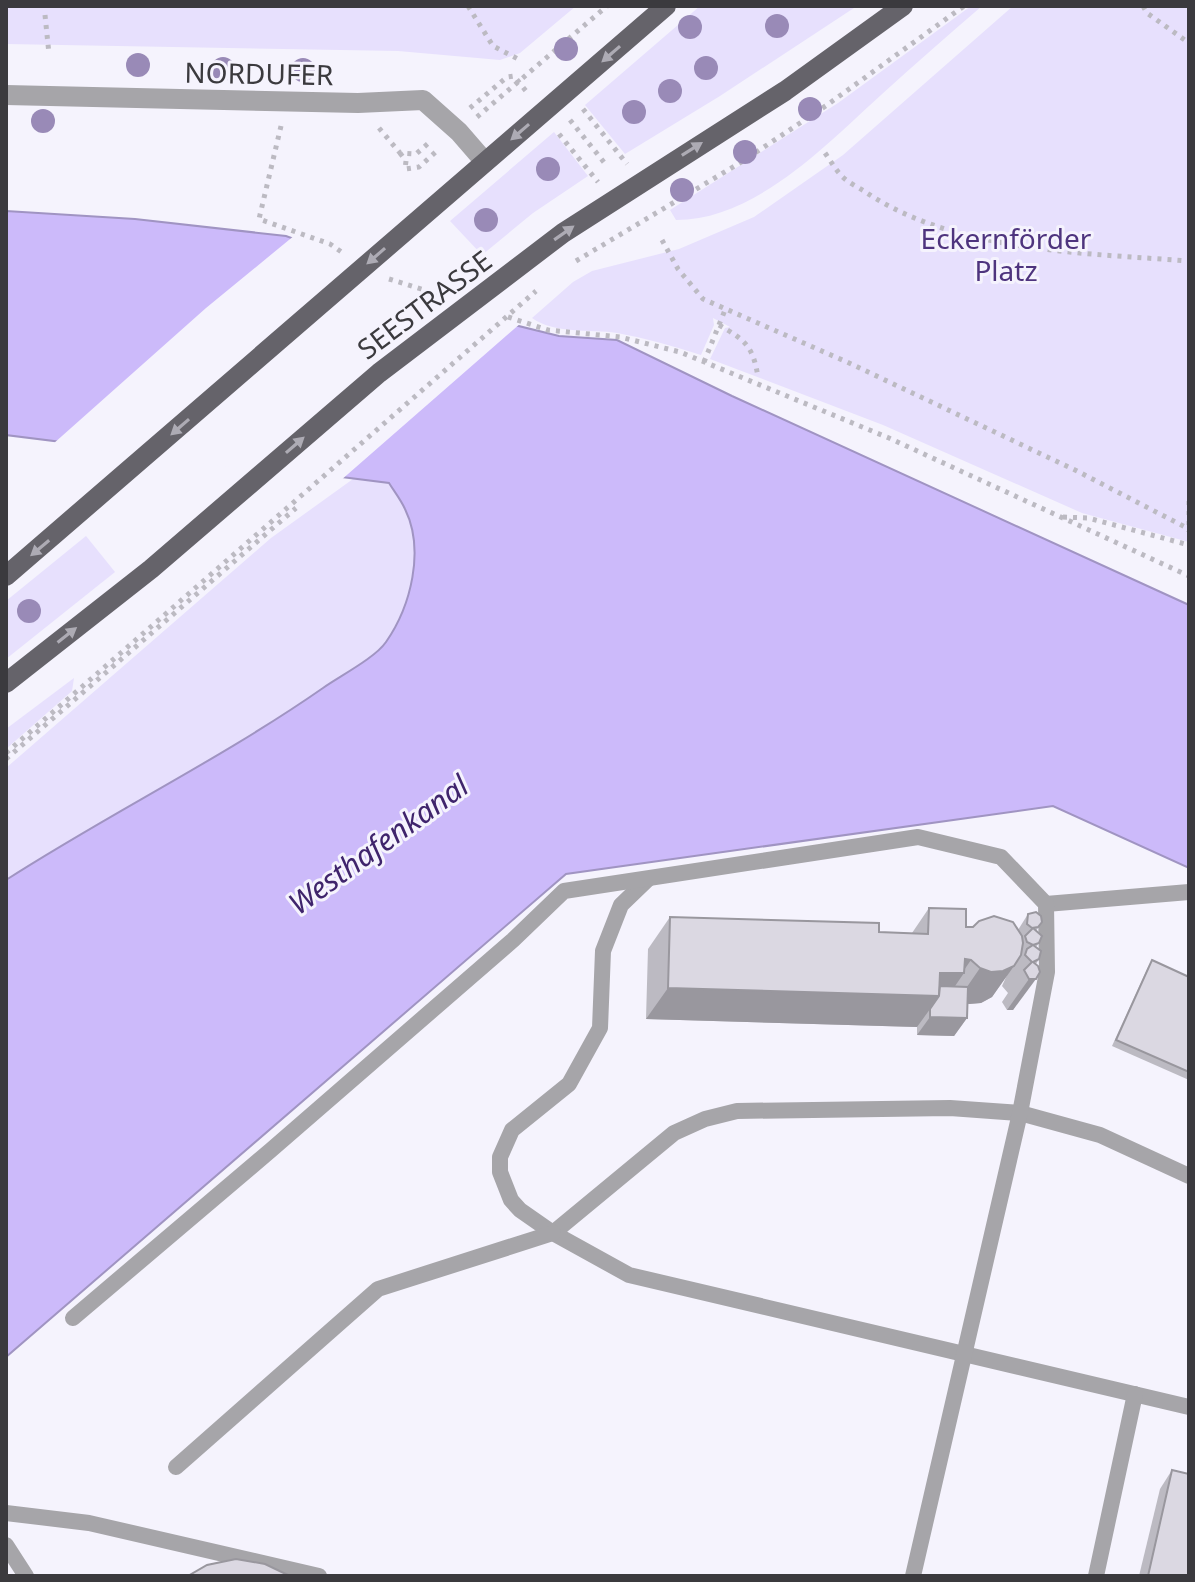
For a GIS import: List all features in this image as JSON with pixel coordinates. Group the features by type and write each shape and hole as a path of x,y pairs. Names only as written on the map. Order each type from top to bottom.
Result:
{"main road":[{"path":"6,576 666,6"},
{"name":"SEESTRASSE","path":"6,683 151,569 379,373 563,233 785,91 903,6"}],"street":[{"name":"NORDUFER","path":"6,95 358,103 423,100 459,132 485,162"}],"lane":[{"path":"73,1318 513,940 564,891 918,837 1001,857 1046,904 1047,972 1020,1113 913,1576"},
{"path":"648,879 621,905 603,951 600,1028 569,1084 512,1130 500,1157 500,1172 511,1200 520,1210 553,1233 629,1275 1189,1407"},
{"path":"1046,904 1189,892"},
{"path":"176,1467 378,1289 553,1233 674,1133 705,1119 737,1111 950,1108 1020,1113 1100,1135 1189,1176"},
{"path":"1096,1576 1135,1394"},
{"path":"6,1513 89,1523 319,1576"},
{"path":"6,1545 26,1576"}],"path":[{"path":"460,6 469,8 493,46 520,60"},
{"path":"494,103 607,6"},
{"path":"573,263 743,161 839,97 964,6"},
{"path":"1143,6 1147,13 1189,43"},
{"path":"45,15 49,54"},
{"path":"477,102 507,77 514,76"},
{"path":"358,103 406,161 405,169 419,167 433,154"},
{"path":"583,110 622,157"},
{"path":"570,120 607,166"},
{"path":"558,131 592,174"},
{"path":"400,153 416,154 426,144"},
{"path":"825,153 840,175 876,199 938,227 982,240 1096,254 1189,261"},
{"path":"273,159 259,219 330,244 352,259"},
{"path":"662,240 678,269 703,299 725,310 847,362 1077,471 1189,530 1189,501"},
{"path":"388,279 446,297"},
{"path":"6,756 541,287"},
{"path":"704,362 725,310"},
{"path":"505,316 548,330 620,337 680,352 889,438 1189,576"},
{"path":"719,325 746,340 756,363 758,377"},
{"path":"6,756 296,508"},
{"path":"1058,516 1088,518 1189,545"}],"green space":[{"path":"6,6 576,6 520,53 500,60 398,51 6,44"},
{"path":"700,6 857,6 625,154 585,105"},
{"path":"971,6 982,6 788,176 734,208 705,217 676,220 670,210 838,103"},
{"name":"Eckernförder Platz","path":"1013,6 1189,6 1189,542 1082,513 883,425 710,359 725,328 730,327 713,318 714,325 701,355 617,333 551,327 532,318 573,282 592,271 679,249 754,217 843,155"},
{"path":"554,132 588,176 533,213 482,255 450,221"},
{"path":"353,479 389,483 402,502 414,542 408,595 395,628 381,648 245,739 6,880 6,768 271,538"},
{"path":"86,536 115,572 6,659 6,601"},
{"path":"74,678 72,691 6,749 6,729"}],"water":[{"name":"Westhafenkanal","path":"6,211 135,219 286,236 322,249 335,263 377,291 559,336 617,340 732,396 1189,605 1189,868 1053,806 566,874 6,1357 6,880 245,739 374,654 386,642 402,612 412,577 414,542 403,506 389,483 6,435"}],"pier":[{"path":"295,235 324,245 362,280 378,287 521,323 340,481 53,444 206,308"}],"building":[{"path":"929,908 966,909 966,927 973,927 979,921 994,916 1013,922 1022,936 1021,955 1014,966 991,972 965,959 964,973 940,973 939,996 668,988 670,917 879,923 879,932 928,934"},
{"path":"1036,912 1042,922 1032,928 1027,924 1028,914"},
{"path":"1033,928 1042,936 1039,943 1033,945 1027,942 1025,936"},
{"path":"1033,945 1041,951 1039,959 1033,962 1040,972 1036,979 1029,979 1024,970 1032,962 1025,955"},
{"path":"1152,960 1189,977 1189,1072 1116,1040"},
{"path":"940,986 968,987 967,1018 930,1017 930,1009 939,996"},
{"path":"1172,1470 1189,1474 1189,1576 1148,1576"},
{"path":"236,1559 265,1564 290,1576 188,1576 207,1565"}]}
